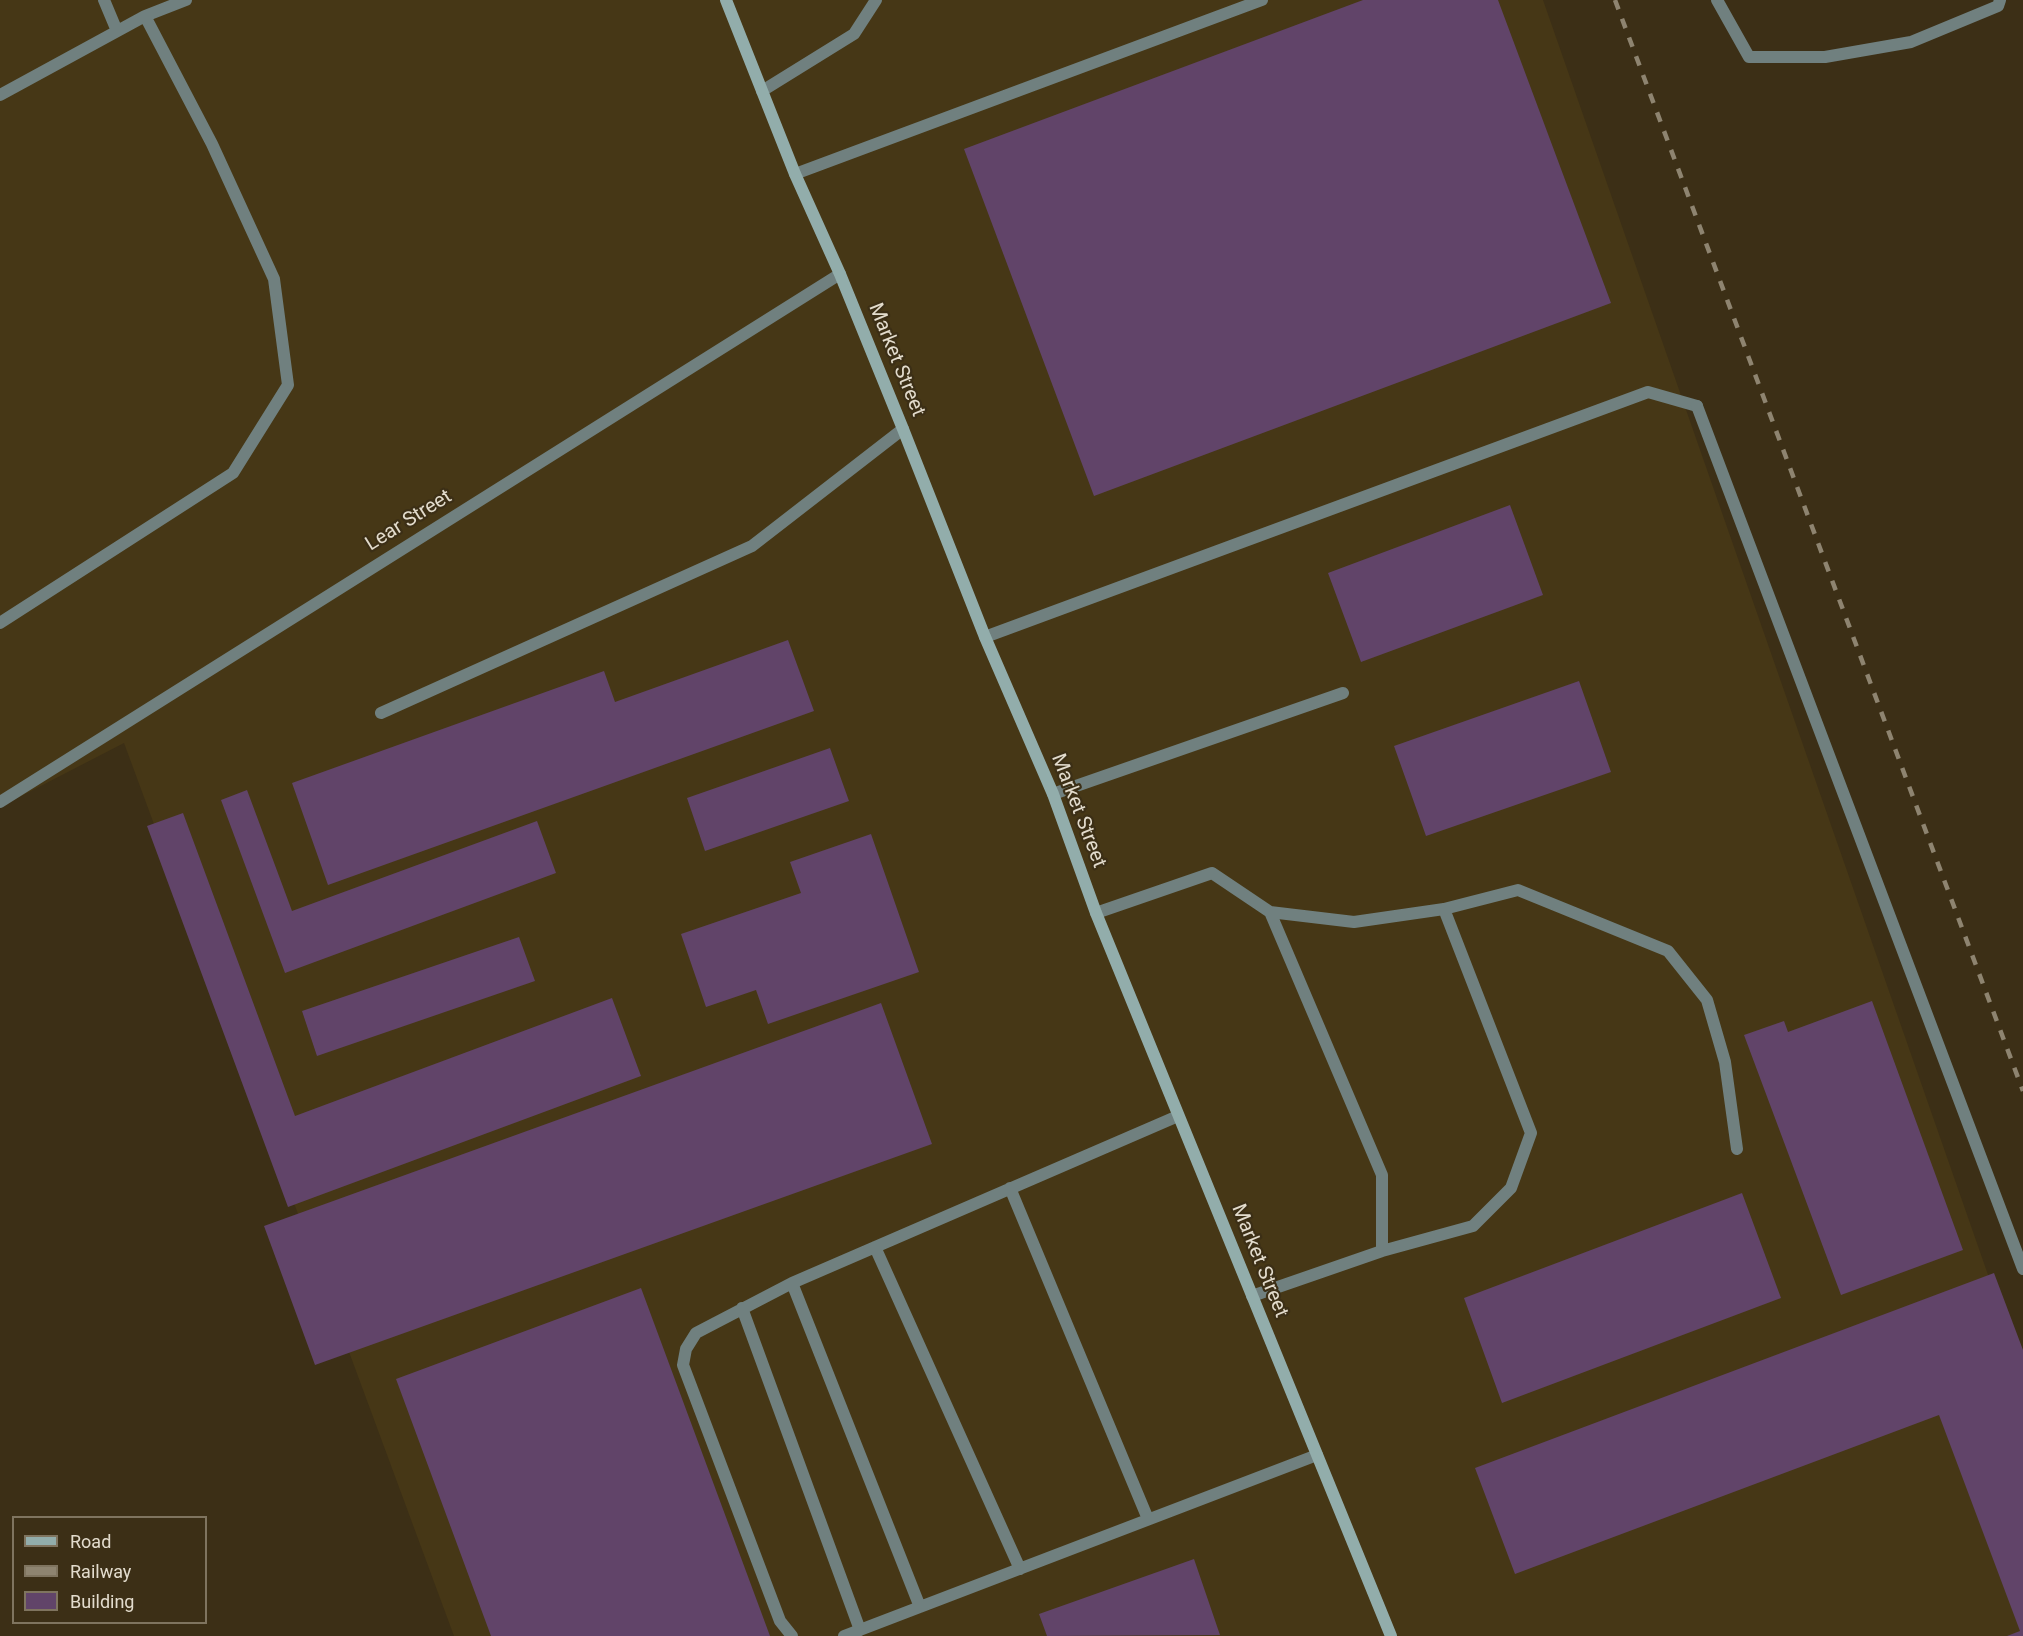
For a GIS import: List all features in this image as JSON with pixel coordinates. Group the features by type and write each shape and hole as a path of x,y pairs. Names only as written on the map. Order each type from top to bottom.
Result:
{"main road":[{"name":"Market Street","path":"726,0 795,174 840,274 985,637 1053,794 1096,913 1391,1636"}],"street":[{"path":"104,0 117,32"},
{"path":"0,95 145,16 186,0"},
{"path":"762,91 854,34 876,0"},
{"path":"795,174 1262,0"},
{"path":"1717,0 1749,57 1825,57 1911,42 1998,6 2000,0"},
{"path":"0,623 233,473 288,385 274,279 212,144 145,16"},
{"name":"Lear Street","path":"0,802 840,274"},
{"path":"985,637 1648,392 1697,406 2023,1269"},
{"path":"381,713 752,546 903,429"},
{"path":"1053,794 1342,693"},
{"path":"1096,913 1212,873 1270,912 1354,922 1444,909 1518,890 1668,951 1707,1000 1725,1062 1737,1149"},
{"path":"1252,1296 1382,1251 1473,1226 1511,1188 1531,1133 1444,909"},
{"path":"1270,912 1382,1175 1382,1251"},
{"path":"792,1636 780,1621 683,1365 686,1349 696,1333 792,1283 1178,1116"},
{"path":"1010,1188 1148,1520"},
{"path":"875,1247 1020,1569"},
{"path":"792,1283 920,1607"},
{"path":"742,1308 860,1630"},
{"path":"844,1636 1317,1455"}],"shaded area":[{"path":"0,0 1543,0 2023,1375 2023,1636 454,1636 124,743 0,807"}],"building":[{"path":"1363,0 1498,0 1611,303 1094,496 964,149"},
{"path":"1510,505 1543,595 1361,662 1328,573"},
{"path":"788,640 814,711 328,885 292,783 604,671 615,702"},
{"path":"1579,681 1611,772 1426,836 1394,746"},
{"path":"830,748 849,801 705,851 687,798"},
{"path":"247,790 292,911 537,821 556,873 285,973 221,800"},
{"path":"183,813 295,1116 612,998 641,1076 288,1207 147,826"},
{"path":"871,834 919,972 768,1024 756,990 706,1007 681,934 801,893 790,862"},
{"path":"519,937 535,981 317,1056 302,1011"},
{"path":"1872,1001 1963,1250 1841,1295 1744,1035 1784,1021 1788,1032"},
{"path":"881,1003 932,1144 315,1365 264,1226"},
{"path":"1742,1193 1781,1298 1502,1403 1464,1298"},
{"path":"1994,1273 2023,1350 2023,1636 2007,1636 2020,1631 1939,1415 1515,1574 1475,1468"},
{"path":"641,1288 770,1636 491,1636 396,1379"},
{"path":"1194,1559 1220,1635 1047,1636 1039,1614"}],"railway":[{"path":"1615,0 2023,1091"}]}
